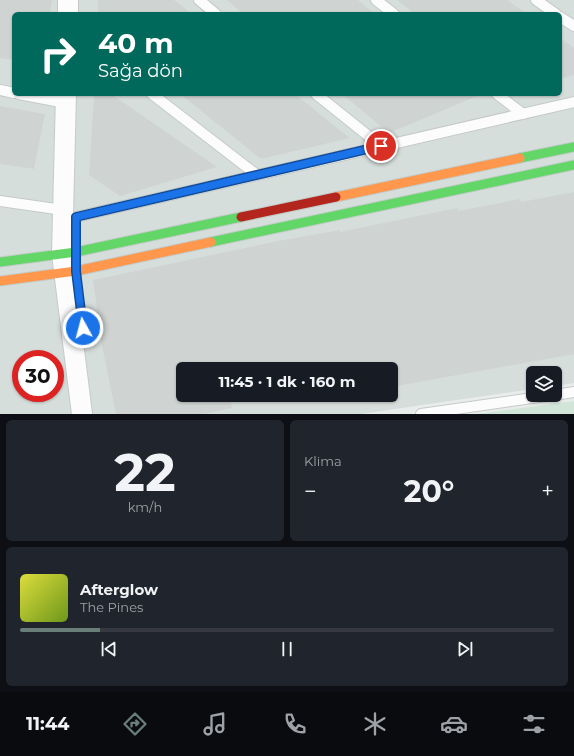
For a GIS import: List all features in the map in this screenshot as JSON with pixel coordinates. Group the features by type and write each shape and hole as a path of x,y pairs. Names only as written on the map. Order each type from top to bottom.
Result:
{"main road":[{"path":"0,281 69,262 574,147"},
{"path":"0,262 69,262 574,165"}],"street":[{"path":"68,0 68,12"},
{"path":"81,12 82,0"},
{"path":"70,97 69,262 82,414"},
{"path":"69,262 94,414"}],"lane":[{"path":"199,0 214,12"},
{"path":"376,0 391,12"},
{"path":"536,0 549,4"},
{"path":"562,18 574,26"},
{"path":"0,90 12,93"},
{"path":"53,96 70,97"},
{"path":"155,96 257,175"},
{"path":"318,96 381,146"},
{"path":"500,96 523,114"},
{"path":"0,201 70,214 257,175 574,102"},
{"path":"562,394 574,392"},
{"path":"421,414 526,399"}],"shaded area":[{"path":"0,0 574,0 574,383 562,385 562,366 526,366 526,390 361,414 0,414"}],"green space":[{"path":"574,401 574,414 476,414"}],"building":[{"path":"0,0 52,0 50,12 12,12 12,60 0,58"},
{"path":"98,0 174,0 189,12 98,12"},
{"path":"227,0 358,0 373,12 242,12"},
{"path":"397,0 507,0 524,12 412,12"},
{"path":"562,39 574,48 574,75 562,78"},
{"path":"94,96 114,96 217,167 120,196 89,175"},
{"path":"182,96 298,96 350,138 261,159"},
{"path":"344,96 477,96 389,133"},
{"path":"0,106 45,114 34,169 0,164"},
{"path":"574,192 574,354 398,386 398,362 176,362 176,402 231,402 232,408 204,414 116,414 102,346 93,280 278,241 340,230 340,232 457,208 458,211 520,199 521,202"}],"traffic: fast":[{"path":"520,158 574,147"},
{"path":"211,242 574,165"},
{"path":"0,262 76,252 241,217"}],"traffic: slow":[{"path":"336,197 520,158"},
{"path":"0,281 76,271 211,242"}],"traffic: jam":[{"path":"241,217 336,197"}],"route":[{"path":"83,328 76,271 76,217 381,146"}]}
